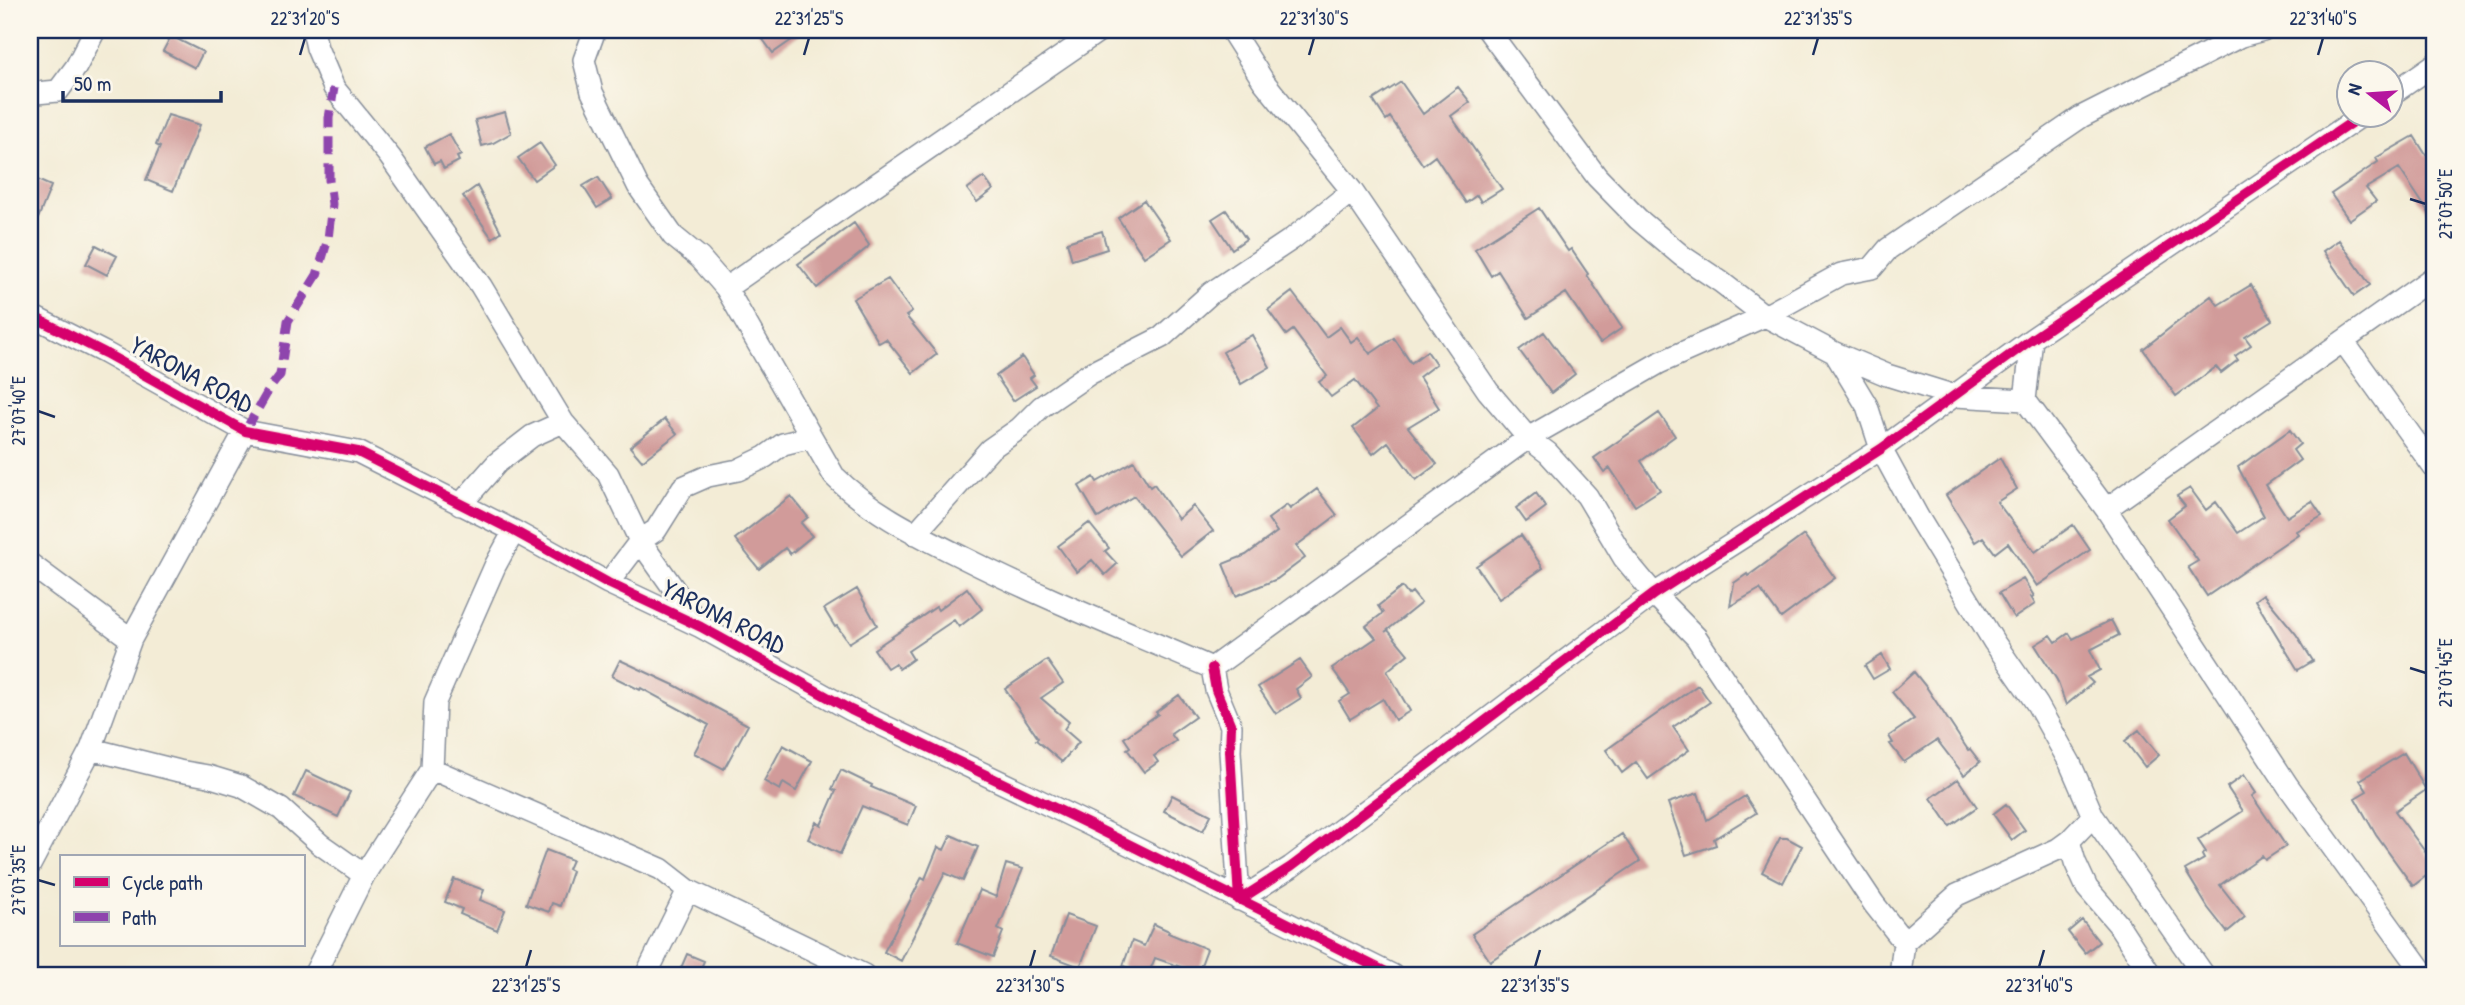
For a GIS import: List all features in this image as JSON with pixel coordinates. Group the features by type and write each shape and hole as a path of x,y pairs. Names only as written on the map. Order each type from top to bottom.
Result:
{"street":[{"path":"30,89 36,93 58,90 76,67 95,30"},
{"path":"313,30 317,48 334,88 390,156 481,286 563,422 608,474 640,541 701,627"},
{"path":"595,30 584,60 592,92 638,186 673,236 700,258 726,288 834,476 852,495 915,534 1024,588 1212,668"},
{"path":"726,288 1100,30"},
{"path":"1231,30 1264,82 1352,191 1488,391 1528,438 1548,453 1587,496 1624,558 1696,637 1874,904 1904,942"},
{"path":"1488,30 1597,177 1638,219 1682,256 1765,316 1835,353 1887,375 1955,396 2025,400"},
{"path":"1212,668 1528,438 1658,363 1765,316 1840,274 1872,268 1888,249 2081,117 2241,36 2263,30"},
{"path":"2406,84 2435,64"},
{"path":"1212,668 1216,690 1231,726 1230,751 1239,900 1291,867 1654,594 1881,449 2032,339 2340,130"},
{"path":"915,534 990,449 1020,428 1041,407 1089,374 1162,337 1211,293 1292,239 1352,191"},
{"path":"2106,509 2435,275"},
{"name":"YARONA ROAD","path":"30,315 245,431 358,452 514,531 608,583 701,627 851,710 1392,975"},
{"path":"2032,339 2025,400 2106,509 2288,786 2425,975"},
{"path":"2343,341 2435,469"},
{"path":"1835,353 1867,406 1881,449 1918,517 1994,642 2037,704 2070,763 2093,816 2204,975"},
{"path":"460,505 497,463 532,436 563,422"},
{"path":"30,865 91,749 131,639 245,431"},
{"path":"608,583 640,541 656,530 683,487 708,476 738,470 765,457 783,444 811,437"},
{"path":"314,975 364,875 432,769 436,702 495,566 514,531"},
{"path":"30,564 131,639"},
{"path":"91,749 241,786 281,809 320,844 364,875"},
{"path":"432,769 661,869 688,890 864,975"},
{"path":"1900,975 1904,942 1957,895 2058,849 2070,841 2093,816"},
{"path":"2070,841 2075,862 2087,888 2118,924 2151,975"},
{"path":"646,975 688,890"}],"building":[{"path":"756,30 806,30 773,53"},
{"path":"171,36 203,52 195,68 163,51"},
{"path":"1401,82 1423,114 1458,87 1470,102 1451,116 1502,189 1481,202 1477,195 1466,203 1435,156 1423,165 1390,117 1386,120 1373,100"},
{"path":"505,112 511,133 482,146 475,120"},
{"path":"168,115 200,125 173,191 146,180 160,147 156,145"},
{"path":"449,134 461,155 457,157 459,161 444,169 440,161 434,164 425,147"},
{"path":"2414,136 2426,155 2429,153 2435,161 2435,222 2399,168 2366,188 2376,201 2349,220 2331,194 2378,162 2376,158"},
{"path":"540,143 555,165 534,180 518,158"},
{"path":"598,177 612,199 597,208 583,186"},
{"path":"984,177 993,190 977,202 967,189"},
{"path":"35,179 51,186 31,236 30,192"},
{"path":"477,186 501,232 492,238 463,196"},
{"path":"1144,200 1171,239 1144,257 1118,218"},
{"path":"1539,208 1568,251 1571,249 1622,328 1600,343 1566,293 1528,318 1498,271 1491,276 1475,249"},
{"path":"1226,210 1246,239 1232,249 1212,219"},
{"path":"854,223 869,245 817,288 798,264"},
{"path":"1102,231 1107,249 1072,260 1067,242"},
{"path":"2339,240 2370,285 2354,296 2323,251"},
{"path":"96,245 117,256 107,275 86,264"},
{"path":"888,279 912,312 906,316 937,354 913,373 886,339 879,343 853,299"},
{"path":"2251,285 2272,320 2245,337 2251,345 2235,356 2238,360 2221,373 2216,367 2176,396 2143,349 2211,296 2218,305"},
{"path":"1292,292 1326,337 1340,327 1351,342 1358,337 1370,354 1394,338 1411,363 1427,351 1436,364 1419,377 1439,408 1408,427 1437,464 1416,480 1388,442 1373,454 1353,428 1377,409 1355,380 1331,397 1319,382 1327,376 1293,330 1286,335 1268,310"},
{"path":"1544,332 1575,374 1551,393 1519,350"},
{"path":"1252,335 1270,367 1241,384 1223,352"},
{"path":"1022,357 1034,375 1030,378 1036,386 1013,401 996,376"},
{"path":"1659,413 1675,436 1641,461 1660,490 1635,506 1610,468 1604,472 1594,458"},
{"path":"665,419 677,434 642,461 630,447"},
{"path":"2290,430 2300,444 2293,450 2300,460 2266,485 2287,517 2312,501 2322,516 2296,531 2298,534 2207,596 2188,567 2198,561 2168,519 2185,506 2177,496 2190,488 2206,510 2216,502 2238,533 2264,516 2238,467"},
{"path":"2000,458 2017,489 1997,502 2035,552 2073,525 2090,550 2037,586 2008,543 1995,553 1983,537 1975,542 1946,495"},
{"path":"1134,461 1150,487 1154,484 1178,519 1193,506 1213,531 1181,556 1134,496 1098,518 1079,486 1094,477 1097,482"},
{"path":"1317,489 1337,515 1296,546 1305,558 1277,579 1236,596 1223,564 1246,555 1277,532 1268,519 1287,505 1290,509"},
{"path":"1536,493 1546,507 1526,522 1516,508"},
{"path":"791,496 808,517 801,523 812,536 790,554 785,548 759,569 735,539"},
{"path":"1089,523 1109,548 1105,551 1117,564 1105,575 1092,560 1077,572 1058,546"},
{"path":"1521,535 1543,568 1499,599 1476,566"},
{"path":"1804,535 1835,578 1781,618 1760,589 1730,606 1734,583 1747,574 1748,576"},
{"path":"2023,579 2034,596 2031,597 2035,604 2014,618 1999,593"},
{"path":"1402,587 1408,595 1412,592 1421,603 1385,632 1388,630 1408,654 1387,671 1410,711 1395,720 1383,699 1350,719 1339,701 1350,694 1332,668 1376,638 1366,626 1383,613 1378,606"},
{"path":"967,588 982,609 959,627 954,620 908,651 913,659 899,669 895,663 887,668 874,649 936,607 938,610"},
{"path":"857,589 877,625 849,643 824,609"},
{"path":"2263,594 2296,634 2313,661 2298,670 2255,600"},
{"path":"2111,620 2119,635 2090,650 2100,670 2087,677 2093,683 2066,705 2057,680 2035,645 2051,635 2056,642 2069,633 2073,639"},
{"path":"1882,655 1890,669 1873,679 1865,666"},
{"path":"620,660 676,686 748,725 724,769 694,753 709,725 641,688 640,690 612,676"},
{"path":"1047,660 1063,683 1041,698 1069,722 1064,729 1079,742 1062,762 1036,740 1038,738 1005,689"},
{"path":"1300,660 1312,677 1296,689 1301,698 1276,714 1258,687"},
{"path":"1914,672 1968,750 1970,749 1980,762 1964,775 1937,740 1904,762 1890,744 1893,743 1889,736 1914,719 1892,692"},
{"path":"1698,685 1710,702 1673,727 1689,750 1648,779 1636,762 1622,773 1606,750"},
{"path":"1179,695 1195,717 1171,734 1176,741 1154,756 1158,762 1144,772 1127,749 1130,747 1124,738"},
{"path":"2139,730 2159,755 2145,767 2125,741"},
{"path":"783,745 812,761 796,791 783,783 780,790 764,781"},
{"path":"2404,753 2426,790 2395,811 2435,865 2435,869 2413,886 2376,835 2355,798 2367,791 2360,780"},
{"path":"841,770 872,785 871,787 916,806 908,825 862,806 840,854 808,839 816,822 821,825 836,791 832,789"},
{"path":"306,771 350,792 338,817 294,796"},
{"path":"2244,775 2256,793 2252,796 2286,846 2265,860 2262,856 2220,885 2245,917 2227,932 2208,908 2185,870 2204,859 2202,855 2206,852 2198,840 2243,811 2227,787"},
{"path":"1958,779 1977,807 1950,826 1931,798"},
{"path":"1698,793 1707,820 1745,796 1756,813 1714,839 1716,845 1686,855 1668,803"},
{"path":"1172,795 1211,815 1203,831 1164,811"},
{"path":"2006,804 2025,830 2012,840 1993,814"},
{"path":"1622,834 1640,861 1490,961 1472,934"},
{"path":"951,835 978,847 963,881 945,873 901,961 884,952 922,877 925,879 938,847 944,850"},
{"path":"1780,838 1787,838 1802,846 1783,883 1762,872"},
{"path":"546,850 572,860 568,869 572,871 560,906 552,903 549,912 526,904"},
{"path":"1006,864 1023,869 998,929 1003,932 993,957 957,943 980,890 996,897"},
{"path":"454,879 484,890 480,900 505,910 497,930 460,914 462,909 445,902"},
{"path":"1066,915 1096,926 1080,967 1051,956"},
{"path":"2082,920 2099,942 2085,953 2068,932"},
{"path":"1154,924 1169,931 1168,933 1207,949 1198,973 1155,958 1148,975 1123,966 1132,941 1144,946"},
{"path":"687,954 704,961 698,975 678,975"}],"marked path":[{"path":"245,431 280,375 288,321 317,275 328,239 332,204 329,180 329,118 334,88"}],"cycle path":[{"path":"1212,668 1216,690 1231,726 1230,751 1239,900 1291,867 1654,594 1881,449 2032,339 2340,130"},
{"path":"30,315 105,353 245,431 358,452 514,531 608,583 701,627 851,710 1392,975"}]}
